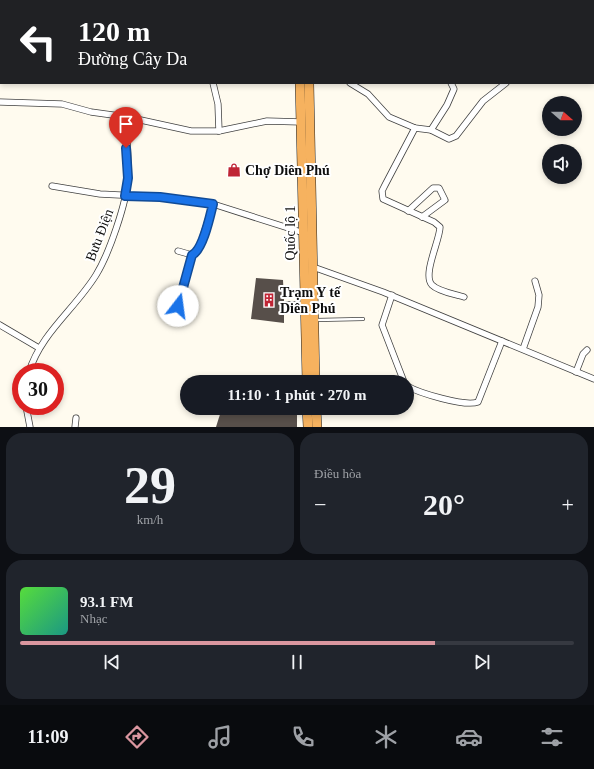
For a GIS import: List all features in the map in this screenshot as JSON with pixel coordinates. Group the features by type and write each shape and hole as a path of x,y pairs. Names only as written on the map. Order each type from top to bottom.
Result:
{"highway":[{"name":"Quốc lộ 1","path":"300,84 307,375"},
{"name":"Quốc lộ 1","path":"309,84 315,375"},
{"path":"307,415 308,427"},
{"path":"316,415 317,427"}],"street":[{"path":"213,84 218,104 219,131"},
{"path":"352,84 368,94 389,118 415,128 431,130 445,138 452,139 483,101 505,84"},
{"path":"431,130 450,98 454,89 452,84"},
{"path":"0,102 62,104 91,112 127,117 191,131 219,131 267,121 301,122"},
{"name":"Bưu Điện","path":"33,363 39,348 52,329 82,295 96,274 111,238 125,196 128,178 126,133 127,117"},
{"path":"415,128 385,185 382,195 383,199 440,226 430,267 429,280 432,285 439,289 464,296"},
{"path":"52,186 100,194 160,197 213,204 304,233"},
{"path":"408,211 433,188 439,188 444,200 422,217"},
{"path":"174,317 192,255 200,246 213,204"},
{"path":"178,251 192,255"},
{"path":"313,267 392,295 576,372 594,378"},
{"path":"523,349 538,307 538,295 535,281"},
{"path":"392,295 382,325 401,375"},
{"path":"284,305 296,306 305,304"},
{"path":"0,325 39,348"},
{"path":"414,389 460,402 478,402 502,341"},
{"path":"576,372 583,354 587,350"},
{"path":"28,415 30,427"},
{"path":"75,427 76,418"}],"lane":[{"path":"313,320 363,319"}],"building":[{"name":"Trạm Y tế Diên Phú","path":"256,278 283,280 284,301 280,305 284,309 284,323 251,319"},
{"path":"220,415 297,415 297,427 216,427"}],"place":[{"name":"Chợ Diên Phú","path":"234,170"},
{"name":"Trạm Y tế Diên Phú","path":"269,300"}],"route":[{"path":"126,148 128,178 125,196 182,199 213,204 200,246 192,255 178,306"}]}
